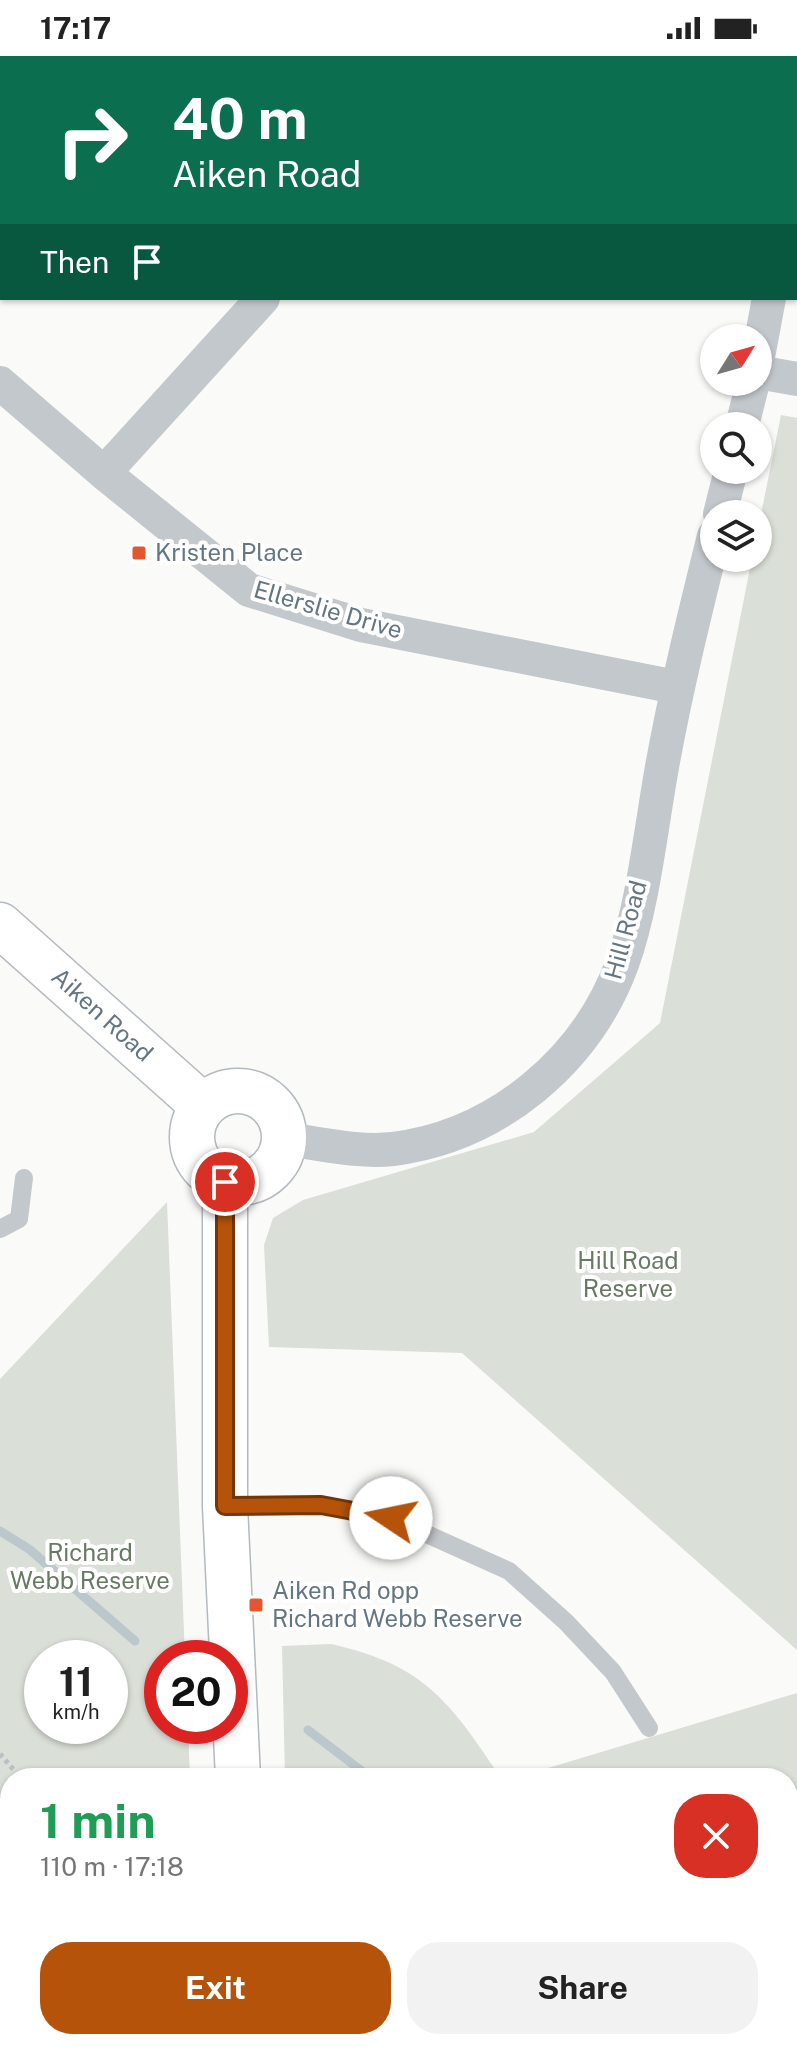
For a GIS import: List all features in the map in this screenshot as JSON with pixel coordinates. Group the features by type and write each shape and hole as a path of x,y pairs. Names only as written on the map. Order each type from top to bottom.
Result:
{"street":[{"path":"104,473 261,300"},
{"path":"764,324 769,300"},
{"path":"772,375 797,379"},
{"name":"Ellerslie Drive","path":"0,383 104,473 249,590 361,625 676,687"},
{"name":"Hill Road","path":"284,1139 358,1149 392,1149 463,1130 513,1103 576,1046 603,1006 623,962 676,687 705,572"},
{"name":"Aiken Road","path":"0,925 203,1106"},
{"path":"228,1092 259,1096 280,1120 284,1139 281,1155 269,1172 255,1180 225,1182 211,1175 198,1161 192,1146 193,1125 203,1106 228,1092"},
{"path":"225,1182 225,1506 238,1768"}],"lane":[{"path":"0,1229 19,1219 24,1178"},
{"path":"225,1506 321,1505 391,1518 509,1571 566,1622 613,1672 649,1728"}],"green space":[{"name":"Hill Road Reserve","path":"781,415 797,418 797,1650 462,1353 269,1347 264,1245 273,1218 303,1200 534,1132 660,1023 749,572 772,572 772,500 764,500 767,484 772,484 772,460"},
{"name":"Richard Webb Reserve","path":"167,1202 184,1640 144,1640 144,1744 189,1744 190,1768 0,1768 0,1379"},
{"path":"331,1644 390,1663 413,1676 450,1708 494,1768 285,1768 282,1646"},
{"path":"797,1693 797,1768 548,1768"}],"waterway":[{"path":"0,1531 29,1549 135,1641"},
{"path":"308,1730 358,1768"}],"place":[{"name":"Kristen Place","path":"139,553"},
{"name":"Aiken Rd opp Richard Webb Reserve","path":"256,1605"}],"route":[{"path":"225,1182 225,1506 321,1505 391,1518"}]}
